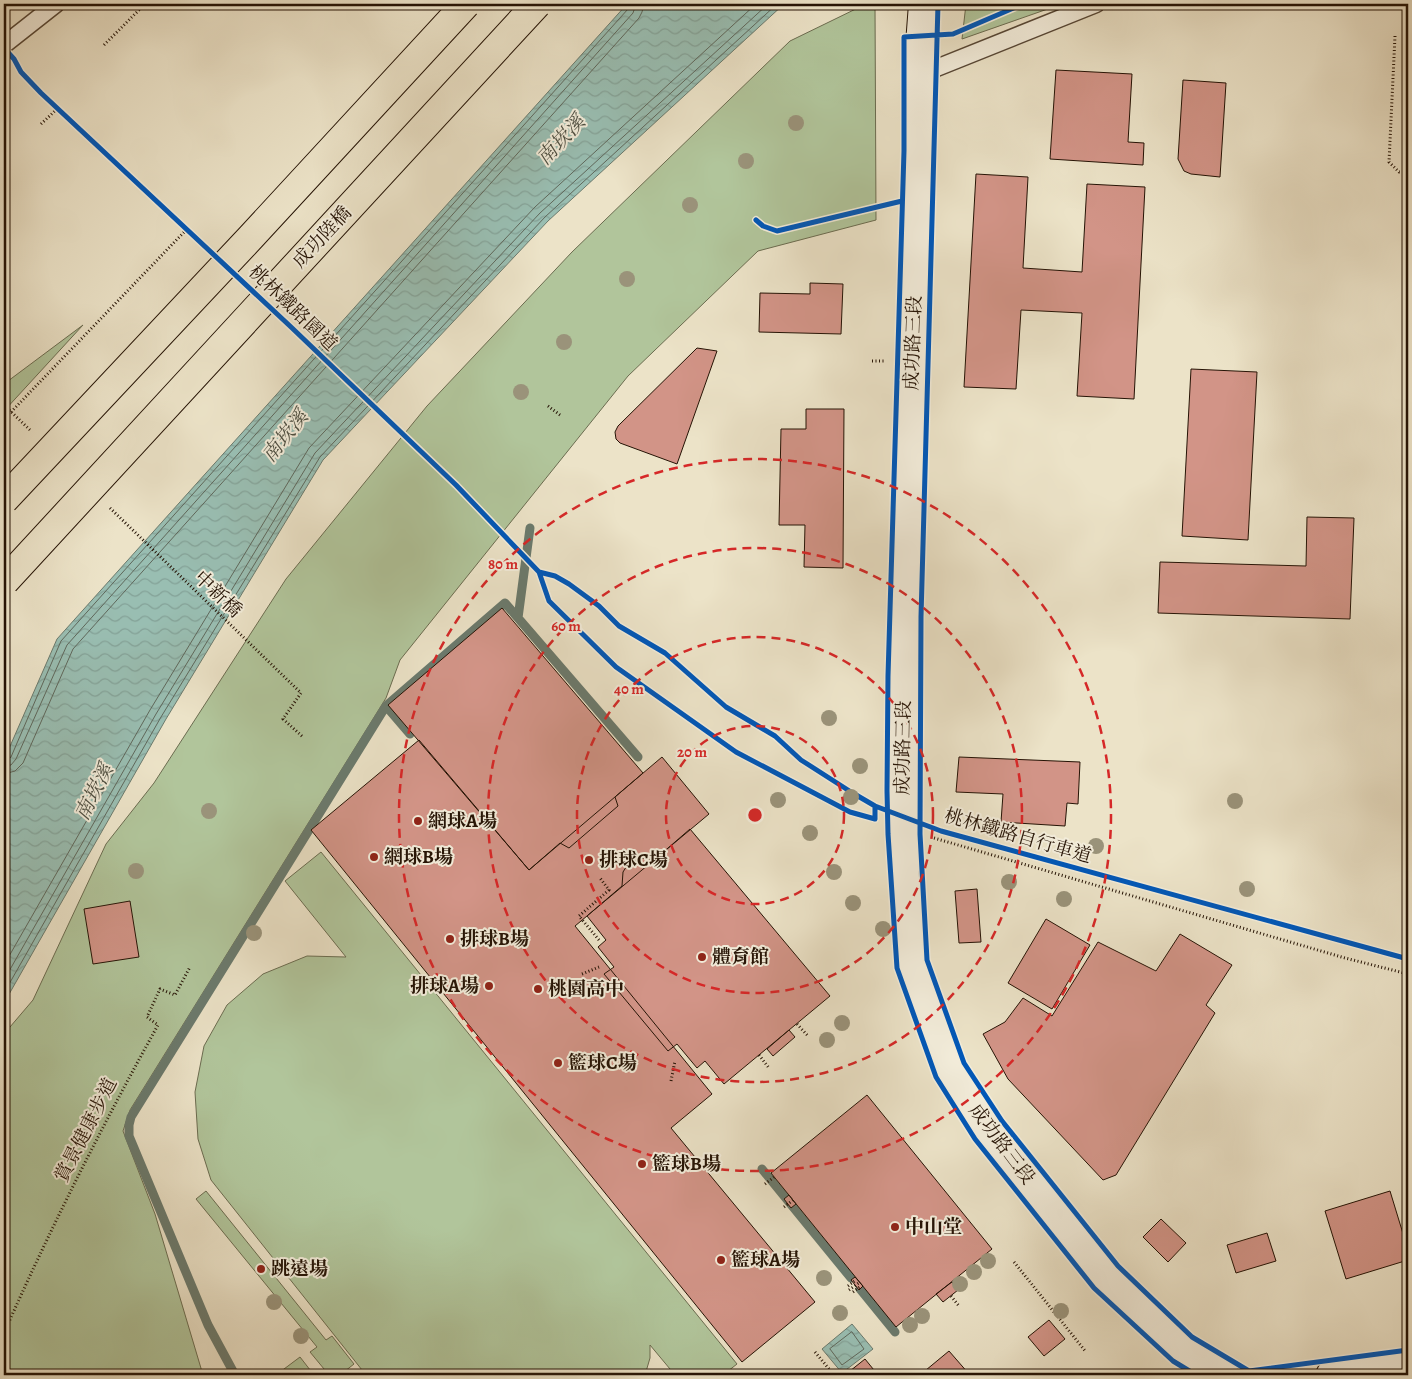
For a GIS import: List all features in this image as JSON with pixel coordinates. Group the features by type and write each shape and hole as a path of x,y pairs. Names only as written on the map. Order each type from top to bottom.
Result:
{"main road":[{"path":"4,500 466,4"},
{"name":"成功陸橋","path":"4,581 537,4"}],"street":[{"name":"成功路三段","path":"923,4 919,75 905,616 903,817 904,866 912,963 949,1069 988,1130 1104,1276 1182,1349 1225,1375"},
{"path":"1330,1375 1408,1365"}],"lane":[{"path":"5,42 56,4"},
{"path":"919,75 1096,4"}],"path":[{"path":"104,45 146,4"},
{"path":"1395,36 1389,162 1399,172 1408,172"},
{"path":"52,103 65,114"},
{"path":"41,124 58,108"},
{"path":"180,222 195,236"},
{"path":"11,412 187,229"},
{"path":"1406,335 1406,352 1408,354"},
{"path":"872,360 884,361"},
{"path":"4,405 34,434"},
{"path":"548,406 560,415"},
{"path":"537,570 547,574"},
{"path":"537,570 549,601 616,667 736,752 850,812 875,818"},
{"path":"934,838 1345,958 1408,974"},
{"path":"599,940 579,916 610,890 600,878"},
{"path":"582,974 599,967"},
{"path":"797,1024 808,1036"},
{"path":"759,1055 769,1068"},
{"path":"671,1081 675,1061"},
{"path":"765,1184 774,1177"},
{"path":"786,1206 793,1200"},
{"path":"1014,1262 1086,1352"},
{"path":"850,1289 859,1283"},
{"path":"951,1296 959,1306"},
{"path":"815,1352 834,1375"}],"green space":[{"path":"866,4 875,4 876,220 758,251 628,376 400,660 386,698 130,1110 123,1131 155,1214 203,1375 4,1375 4,1034 33,1000 106,844 154,783 286,579 427,406 572,252 790,41"},
{"path":"966,4 1062,4 962,39"},
{"path":"83,325 4,411 4,384"},
{"path":"321,852 737,1364 723,1375 675,1375 650,1345 650,1358 645,1375 366,1375 211,1180 198,1139 195,1092 204,1046 227,1005 263,974 307,956 346,957 285,881"},
{"name":"跳遠場","path":"206,1191 326,1340 332,1336 354,1364 340,1375 329,1375 310,1352 317,1347 196,1199"},
{"path":"300,1357 314,1375 276,1375"}],"water":[{"name":"南崁溪","path":"627,4 784,4 548,221 323,460 166,719 4,1003 4,760 57,639"},
{"path":"852,1324 873,1349 842,1373 822,1349"}],"building":[{"path":"1056,70 1132,74 1128,142 1144,143 1143,165 1050,159"},
{"path":"1183,80 1226,83 1220,177 1191,174 1184,171 1178,159"},
{"path":"976,174 1028,177 1023,268 1082,272 1087,184 1145,187 1134,399 1077,396 1082,313 1021,310 1016,389 964,387"},
{"path":"810,283 843,284 841,334 759,332 760,293 810,294"},
{"path":"697,348 717,351 677,464 620,443 616,439 615,432 618,426"},
{"path":"1191,369 1257,372 1248,540 1182,536"},
{"path":"806,409 844,409 843,568 804,567 805,525 779,525 781,429 806,429"},
{"path":"1307,517 1354,518 1350,619 1158,613 1160,562 1306,566"},
{"path":"502,608 643,773 615,797 618,806 569,848 560,843 529,870 388,705"},
{"path":"419,740 529,870 662,757 709,814 575,926 712,1094 671,1128 815,1302 742,1362 311,830"},
{"path":"959,757 1080,762 1078,804 1067,803 1065,826 1001,822 1003,794 956,792"},
{"name":"體育館","path":"690,829 830,996 724,1084 705,1061 697,1068 677,1044 668,1051 604,974 614,967 598,947 606,940 587,916 622,886 623,872 628,864 646,858 653,861"},
{"path":"977,889 981,942 959,943 955,891"},
{"path":"130,901 139,957 93,964 84,909"},
{"path":"1046,919 1090,945 1052,1009 1008,983"},
{"path":"1180,934 1232,965 1206,1005 1215,1013 1116,1175 1103,1180 1008,1079 983,1034 1005,1022 1023,998 1052,1016 1098,942 1156,971"},
{"path":"789,1030 795,1037 773,1056 767,1049"},
{"name":"中山堂","path":"867,1095 992,1249 896,1327 771,1173"},
{"path":"1390,1191 1408,1250 1408,1260 1346,1279 1325,1211"},
{"path":"789,1195 796,1204 791,1208 784,1199"},
{"path":"1161,1219 1186,1243 1168,1262 1143,1237"},
{"path":"1267,1233 1276,1261 1236,1273 1227,1245"},
{"path":"855,1277 863,1286 859,1290 851,1280"},
{"path":"952,1282 958,1290 943,1302 936,1294"},
{"path":"1049,1320 1065,1339 1044,1356 1028,1337"},
{"path":"949,1351 969,1374 971,1371 975,1375 920,1375"},
{"path":"865,1359 878,1375 845,1375"}],"waterway":[{"path":"235,1375 208,1325 129,1136 131,1117 386,706 505,603 518,618 530,528"},
{"path":"518,618 638,757"},
{"path":"386,706 410,734"},
{"path":"762,1169 851,1278"},
{"path":"860,1289 895,1332"}],"cycle path":[{"path":"938,4 921,617 920,834 927,960 964,1063 1002,1121 1118,1266 1192,1337 1249,1371 1408,1350"},
{"path":"1023,4 953,34 904,37 904,151 888,676 887,791 897,968 936,1077 975,1139 1094,1288 1173,1361 1196,1375"},
{"name":"桃林鐵路園道","path":"4,48 14,59 21,72 41,93 291,327 456,485 539,572 549,601 616,667 736,752 850,812 875,819 875,806"},
{"path":"756,220 763,226 777,231 902,201"},
{"name":"桃林鐵路自行車道","path":"539,572 555,576 569,584 599,606 619,626 665,653 726,707 775,736 801,760 875,806 941,831 1408,959"}],"place":[{"name":"網球A場","path":"418,821"},
{"name":"網球B場","path":"374,857"},
{"name":"排球C場","path":"589,860"},
{"name":"排球B場","path":"450,939"},
{"name":"體育館","path":"702,957"},
{"name":"排球A場","path":"489,986"},
{"name":"桃園高中","path":"538,989"},
{"name":"籃球C場","path":"558,1063"},
{"name":"籃球B場","path":"642,1164"},
{"name":"中山堂","path":"895,1227"},
{"name":"籃球A場","path":"721,1260"},
{"name":"跳遠場","path":"261,1269"}]}
